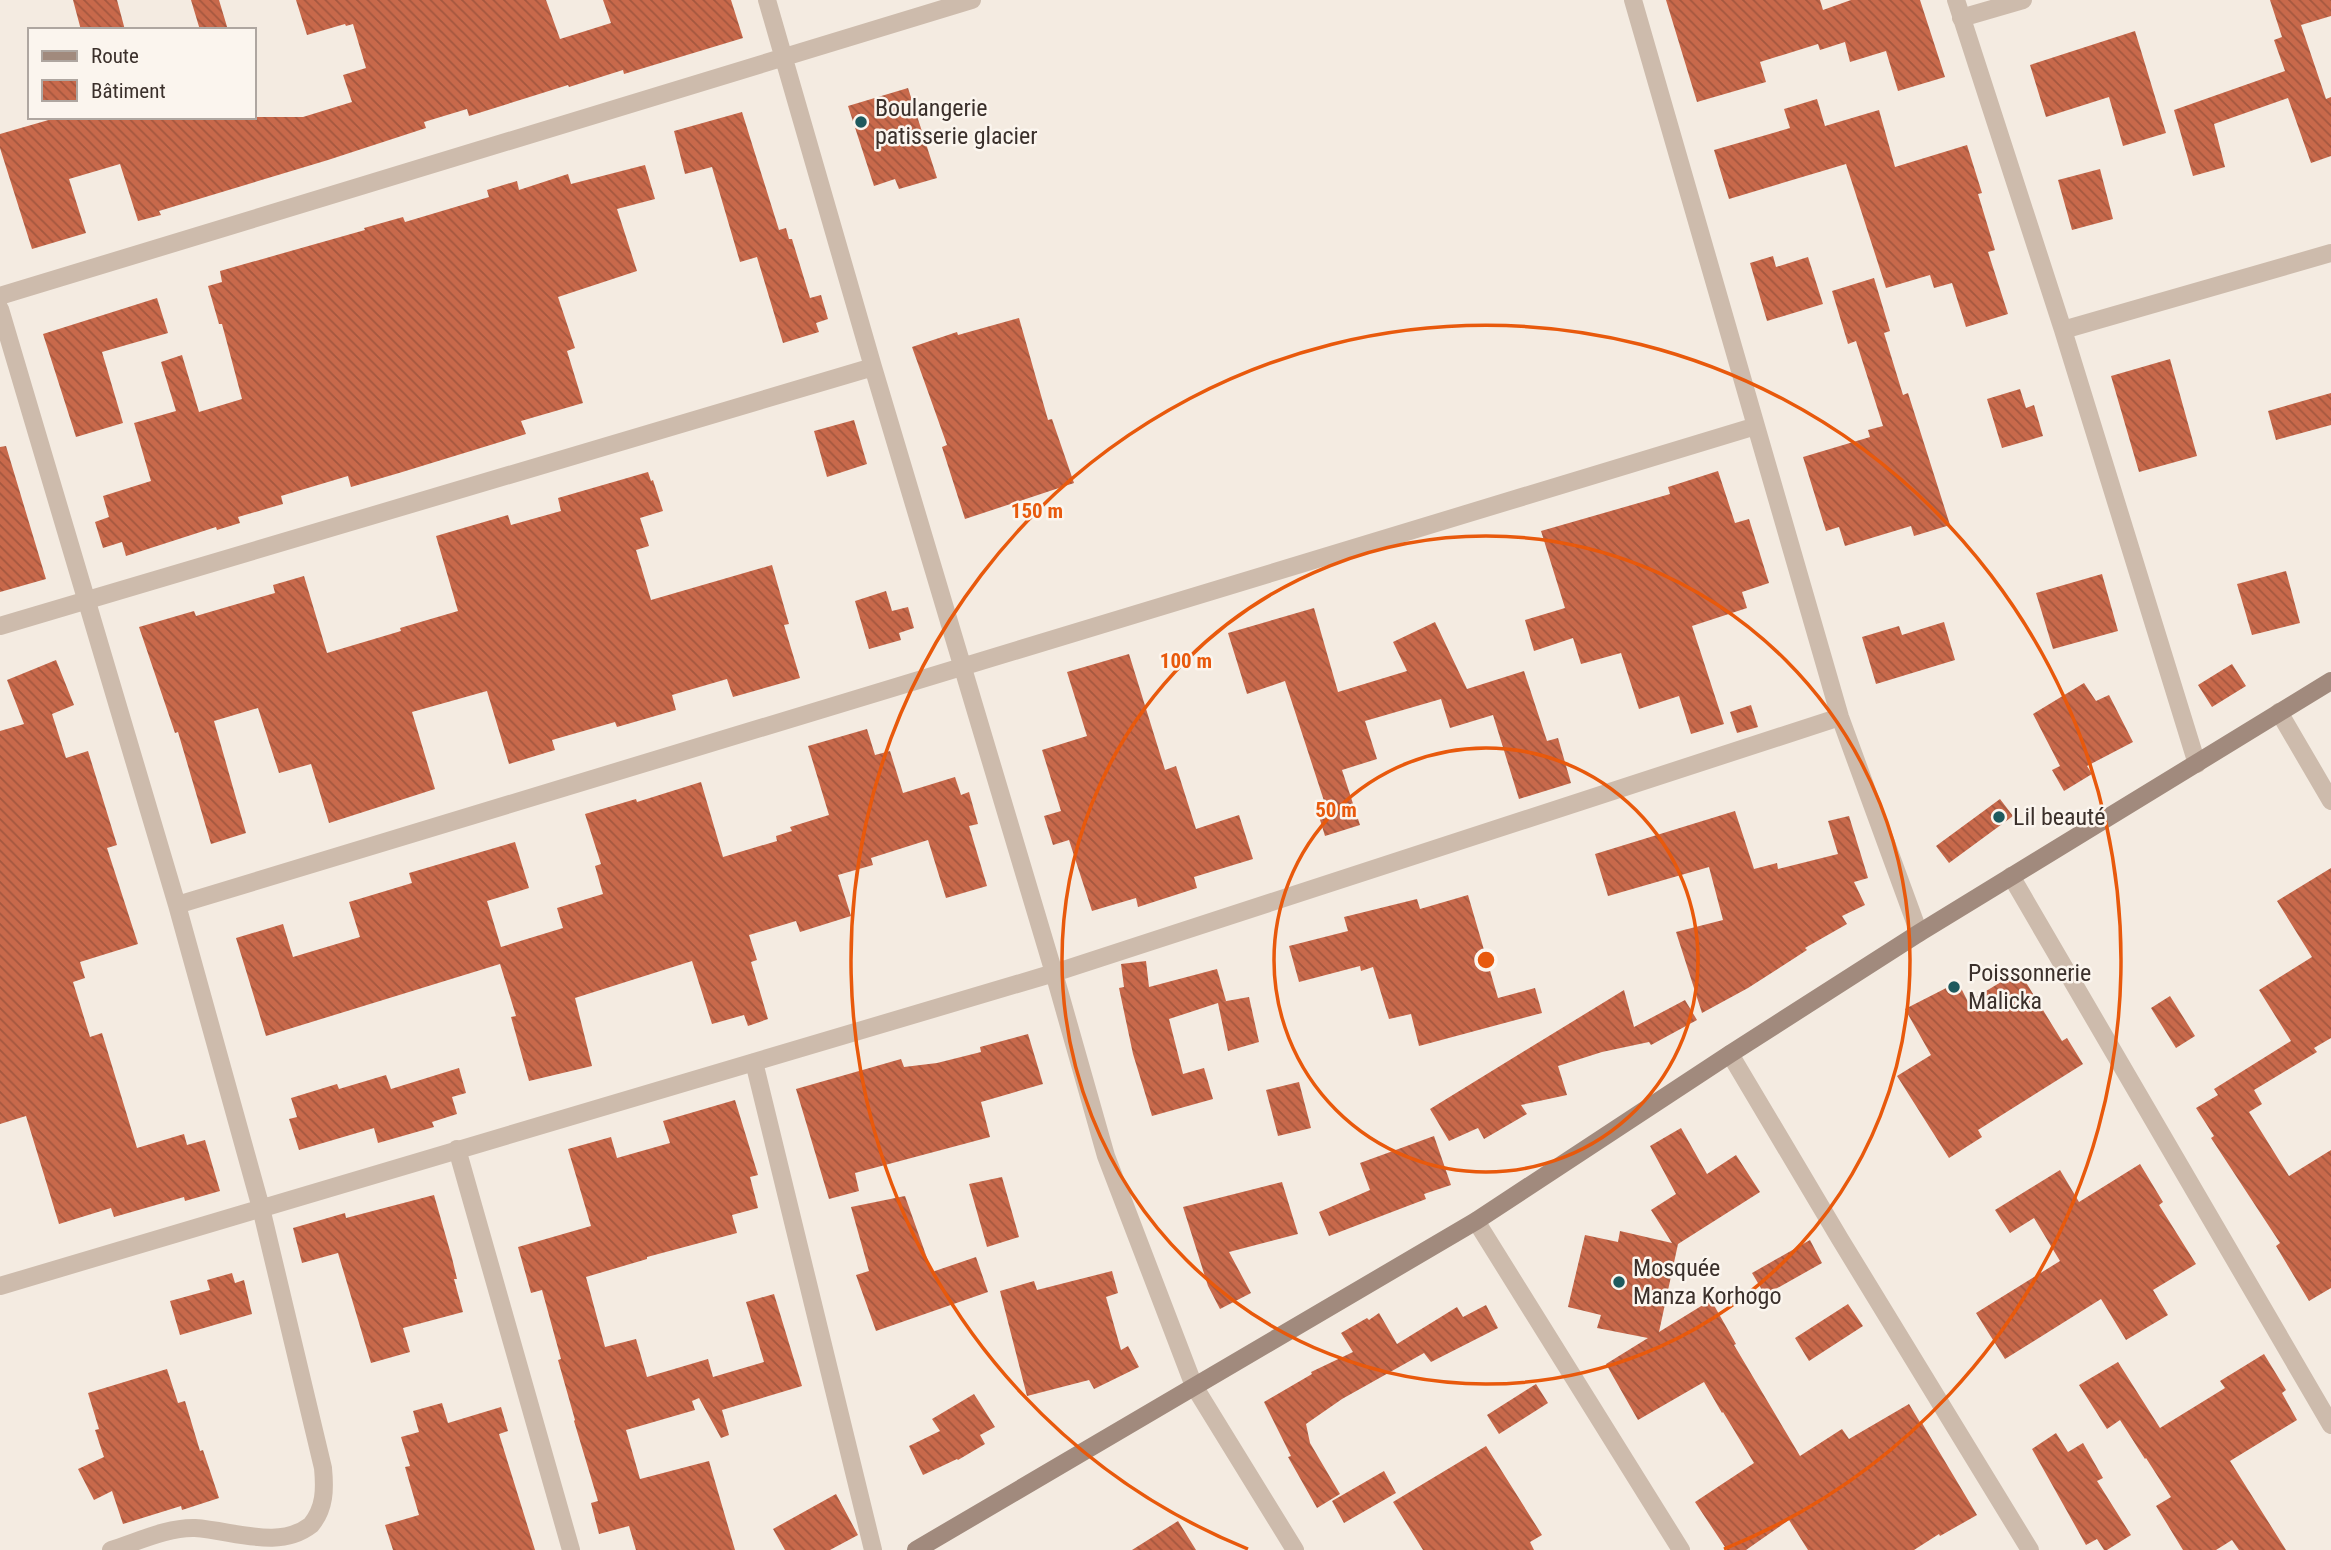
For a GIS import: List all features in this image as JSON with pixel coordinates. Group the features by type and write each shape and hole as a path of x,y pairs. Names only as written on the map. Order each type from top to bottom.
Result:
{"street":[{"path":"767,0 1106,1156 1194,1386 1295,1550"},
{"path":"0,296 972,0"},
{"path":"1633,0 1840,718 1919,933"},
{"path":"1956,0 2063,330 2197,764"},
{"path":"1961,18 2023,0"},
{"path":"2063,330 2331,253"},
{"path":"0,309 177,905 261,1208 323,1468 325,1492 318,1516 306,1532 288,1545 264,1545 195,1528 161,1534 111,1550"},
{"path":"0,626 873,367"},
{"path":"177,905 1756,426"},
{"path":"916,1550 1476,1221 1919,933 2331,681"},
{"path":"2279,712 2331,801"},
{"path":"0,1286 1054,973 1840,718"},
{"path":"2011,876 2331,1425"},
{"path":"1730,1054 2030,1550"},
{"path":"754,1062 873,1550"},
{"path":"457,1149 570,1550"},
{"path":"1476,1221 1681,1550"}],"building":[{"path":"73,0 117,0 124,28 80,28"},
{"path":"191,0 219,0 227,28 199,28"},
{"path":"296,0 546,0 560,39 611,23 603,0 731,0 743,38 624,74 623,70 569,87 568,85 469,116 467,109 424,122 426,128 159,211 161,215 138,221 120,164 69,179 86,233 32,249 0,148 0,134 52,119 303,117 352,102 343,75 366,68 353,24 307,35"},
{"path":"1666,0 1820,0 1823,10 1851,0 1920,0 1945,77 1898,91 1886,51 1850,62 1845,42 1820,50 1818,44 1760,62 1766,82 1697,102"},
{"path":"2270,0 2331,0 2331,16 2301,25 2326,99 2331,97 2331,156 2311,163 2288,98 2214,124 2225,167 2193,176 2174,110 2285,71 2274,40 2282,37"},
{"path":"2135,31 2166,133 2123,146 2109,97 2046,117 2030,65"},
{"path":"908,88 937,178 899,189 895,179 874,186 848,106"},
{"path":"1817,99 1825,126 1879,110 1895,167 1967,145 1982,193 1978,194 1995,250 1988,252 2008,314 1966,327 1952,283 1934,288 1930,275 1886,288 1846,164 1729,199 1714,150 1790,128 1784,109"},
{"path":"742,112 779,230 786,228 789,239 792,239 810,298 821,295 828,319 816,323 819,332 783,343 757,257 740,262 712,167 685,174 674,131"},
{"path":"645,165 655,199 617,209 637,271 558,297 575,348 567,351 583,403 521,421 526,434 351,487 348,476 281,496 283,504 238,517 240,523 217,530 216,527 126,556 122,542 103,548 95,522 109,517 103,496 151,481 134,423 176,411 161,362 182,355 199,412 242,399 222,324 219,324 208,286 222,282 220,271 403,217 405,222 489,197 487,190 517,181 519,190 568,174 571,184"},
{"path":"2100,169 2113,219 2072,230 2058,180"},
{"path":"1773,256 1776,267 1808,257 1823,304 1767,321 1750,263"},
{"path":"1874,278 1890,331 1884,333 1903,395 1908,393 1950,525 1914,536 1911,526 1845,546 1839,527 1826,531 1803,457 1870,437 1868,430 1883,426 1856,341 1848,344 1832,291"},
{"path":"157,298 168,333 102,352 123,423 76,437 43,334"},
{"path":"1019,318 1048,420 1052,419 1074,483 965,519 942,447 947,445 912,347 957,332 958,335"},
{"path":"2170,359 2197,456 2139,472 2111,376"},
{"path":"2020,389 2026,408 2034,405 2043,436 2002,448 1987,399"},
{"path":"2331,393 2331,425 2276,440 2268,411"},
{"path":"854,420 867,464 827,477 814,431"},
{"path":"6,446 46,579 0,592 0,447"},
{"path":"1718,471 1735,523 1749,519 1769,583 1742,592 1747,608 1692,626 1724,724 1691,734 1679,696 1639,709 1621,653 1581,664 1573,638 1534,651 1525,620 1565,608 1541,531 1670,494 1668,487"},
{"path":"648,472 663,511 640,518 649,546 636,550 651,600 772,565 789,624 784,625 800,678 733,697 727,679 672,695 676,710 617,727 615,722 552,740 555,750 509,764 487,691 412,712 435,789 329,823 311,764 279,773 258,708 214,721 246,833 211,844 178,732 175,733 139,627 194,611 196,616 275,593 273,585 304,576 327,653 401,631 400,628 458,611 436,536 508,515 511,525 561,511 558,498"},
{"path":"2286,571 2300,623 2252,635 2237,584"},
{"path":"2102,574 2118,631 2053,649 2036,593"},
{"path":"886,591 892,611 908,607 914,628 899,633 901,640 869,649 855,601"},
{"path":"1314,608 1338,692 1407,671 1393,642 1435,622 1467,689 1524,671 1547,741 1558,738 1571,783 1519,799 1493,715 1450,728 1441,699 1365,721 1377,759 1342,770 1360,825 1325,836 1316,807 1325,804 1285,681 1247,694 1228,633"},
{"path":"1944,622 1955,660 1876,684 1862,637 1899,626 1902,635"},
{"path":"1129,654 1165,770 1176,766 1196,829 1239,815 1253,859 1194,877 1197,888 1138,907 1136,898 1092,911 1069,840 1053,845 1044,816 1061,811 1042,750 1087,736 1067,672"},
{"path":"56,660 74,705 52,714 66,758 88,751 117,845 107,848 138,944 80,962 85,978 73,982 90,1037 102,1033 137,1148 184,1134 187,1145 205,1140 220,1191 185,1201 184,1197 114,1217 111,1208 59,1224 26,1116 0,1124 0,731 24,724 7,680"},
{"path":"2232,664 2246,686 2212,707 2198,685"},
{"path":"2084,683 2096,701 2109,695 2133,742 2087,766 2092,774 2064,791 2052,770 2060,766 2033,714"},
{"path":"1751,705 1758,727 1737,733 1730,712"},
{"path":"867,729 875,755 890,751 903,793 955,777 961,795 969,792 978,824 969,826 987,886 946,898 928,840 871,858 873,865 838,875 851,916 800,932 796,921 749,935 757,960 751,962 768,1019 748,1026 744,1015 712,1024 692,961 575,998 592,1066 529,1081 511,1017 516,1016 500,964 266,1036 236,938 283,924 293,957 360,937 349,902 412,883 409,873 515,842 529,888 487,901 501,947 563,928 557,908 603,894 595,866 601,864 585,814 636,799 637,802 701,782 723,857 777,841 776,836 792,831 790,827 829,815 808,746"},
{"path":"2000,799 2013,816 1949,863 1936,846"},
{"path":"1735,811 1754,869 1777,863 1778,869 1838,854 1828,821 1849,816 1868,878 1854,882 1865,905 1842,916 1847,924 1805,948 1807,950 1748,988 1702,1013 1676,932 1723,920 1709,867 1608,896 1595,854"},
{"path":"2331,868 2331,1038 2314,1048 2317,1052 2254,1090 2262,1104 2249,1112 2289,1176 2331,1150 2331,1288 2309,1301 2276,1246 2280,1243 2211,1138 2214,1136 2196,1108 2218,1095 2214,1089 2291,1041 2259,990 2312,957 2277,901"},
{"path":"1468,895 1498,998 1535,988 1542,1013 1419,1046 1411,1014 1389,1019 1373,967 1361,971 1360,966 1299,982 1289,946 1348,931 1344,917 1417,899 1420,909"},
{"path":"1146,961 1149,987 1217,969 1226,1001 1221,1002 1249,997 1259,1042 1228,1051 1218,1003 1169,1019 1183,1074 1204,1068 1213,1099 1152,1116 1133,1054 1119,988 1124,987 1121,964"},
{"path":"2019,971 2062,1041 2067,1038 2083,1064 1978,1130 1982,1137 1949,1158 1897,1076 1931,1055 1905,1009 1958,982 1968,1002"},
{"path":"1624,990 1634,1027 1685,1000 1697,1020 1651,1045 1649,1042 1602,1052 1558,1066 1567,1095 1521,1105 1527,1114 1484,1139 1478,1128 1449,1141 1430,1109"},
{"path":"2170,996 2195,1036 2176,1048 2151,1008"},
{"path":"1028,1034 1043,1084 981,1102 990,1137 855,1173 859,1191 829,1199 796,1089 901,1059 904,1067 937,1063 981,1052 980,1047"},
{"path":"459,1068 466,1093 452,1097 457,1114 432,1122 434,1127 378,1143 374,1128 299,1150 289,1119 297,1117 291,1098 337,1084 339,1089 386,1075 391,1089"},
{"path":"1299,1082 1311,1128 1278,1136 1266,1090"},
{"path":"735,1100 758,1175 750,1177 758,1208 732,1215 737,1233 647,1257 586,1277 605,1347 636,1339 647,1377 708,1359 713,1377 764,1362 746,1302 774,1294 802,1386 722,1410 729,1435 721,1438 699,1398 692,1401 695,1410 626,1430 640,1479 709,1461 735,1550 636,1550 629,1526 599,1534 591,1503 598,1501 574,1421 542,1290 531,1293 518,1247 591,1226 568,1149 611,1137 617,1158 670,1143 663,1121"},
{"path":"1681,1128 1707,1174 1736,1155 1760,1192 1678,1244 1659,1332 1711,1300 1736,1344 1734,1345 1800,1456 1842,1429 1849,1439 1909,1404 1977,1515 1914,1550 1808,1550 1789,1520 1746,1550 1727,1550 1695,1502 1754,1463 1704,1382 1638,1420 1606,1364 1648,1338 1597,1328 1601,1315 1568,1307 1585,1235 1618,1242 1620,1231 1672,1243 1651,1210 1676,1194 1650,1146"},
{"path":"1434,1136 1451,1185 1424,1194 1426,1199 1329,1236 1319,1212 1370,1190 1360,1163"},
{"path":"2140,1164 2163,1202 2159,1205 2196,1264 2153,1290 2168,1315 2126,1340 2101,1299 2005,1359 1976,1313 2060,1261 2034,1218 2010,1233 1995,1210 2060,1170 2079,1202"},
{"path":"1002,1177 1019,1237 987,1247 969,1184"},
{"path":"1282,1182 1298,1234 1229,1252 1251,1293 1220,1309 1208,1286 1183,1207"},
{"path":"434,1195 452,1258 457,1279 454,1279 463,1312 403,1328 410,1352 371,1363 338,1253 302,1263 293,1228 345,1213 346,1218"},
{"path":"905,1196 932,1272 976,1257 988,1292 876,1331 856,1275 869,1271 851,1207"},
{"path":"1810,1240 1822,1263 1765,1295 1752,1273"},
{"path":"1112,1271 1118,1293 1106,1297 1121,1350 1128,1346 1139,1367 1094,1389 1089,1380 1027,1396 1000,1291 1034,1281 1037,1290"},
{"path":"232,1273 235,1283 244,1280 252,1314 180,1335 170,1301 210,1290 207,1280"},
{"path":"1848,1304 1863,1326 1809,1361 1795,1338"},
{"path":"1486,1305 1498,1328 1431,1362 1424,1353 1342,1399 1306,1424 1310,1443 1340,1494 1317,1508 1288,1457 1291,1456 1264,1402 1312,1374 1311,1372 1353,1352 1341,1333 1367,1318 1369,1320 1379,1313 1397,1344 1457,1307 1463,1317"},
{"path":"2264,1354 2286,1390 2282,1393 2297,1420 2230,1461 2286,1550 2239,1550 2232,1540 2216,1550 2183,1550 2156,1506 2171,1497 2120,1420 2107,1429 2079,1385 2118,1362 2160,1428 2225,1388 2220,1381"},
{"path":"167,1369 178,1403 185,1401 200,1451 203,1450 219,1498 182,1510 181,1506 123,1524 112,1491 94,1500 78,1469 104,1457 95,1430 99,1429 88,1393"},
{"path":"1536,1384 1548,1403 1499,1434 1487,1415"},
{"path":"974,1394 995,1427 980,1435 985,1444 958,1460 923,1475 909,1446 940,1431 932,1419"},
{"path":"442,1403 448,1423 501,1407 508,1431 499,1434 535,1550 393,1550 385,1525 419,1515 405,1467 410,1466 401,1437 419,1432 413,1411"},
{"path":"2056,1433 2068,1452 2083,1443 2103,1478 2097,1481 2131,1535 2107,1550 2104,1550 2097,1539 2086,1545 2032,1449"},
{"path":"1486,1446 1542,1535 1530,1542 1534,1550 1423,1550 1393,1502"},
{"path":"1384,1471 1396,1493 1344,1523 1332,1501"},
{"path":"836,1494 858,1535 830,1550 785,1550 773,1529"},
{"path":"1178,1521 1196,1550 1132,1550"}],"place":[{"name":"Boulangerie patisserie glacier","path":"861,122"},
{"name":"Lil beauté","path":"1999,817"},
{"name":"Poissonnerie Malicka","path":"1954,987"},
{"name":"Mosquée Manza Korhogo","path":"1619,1282"}]}
